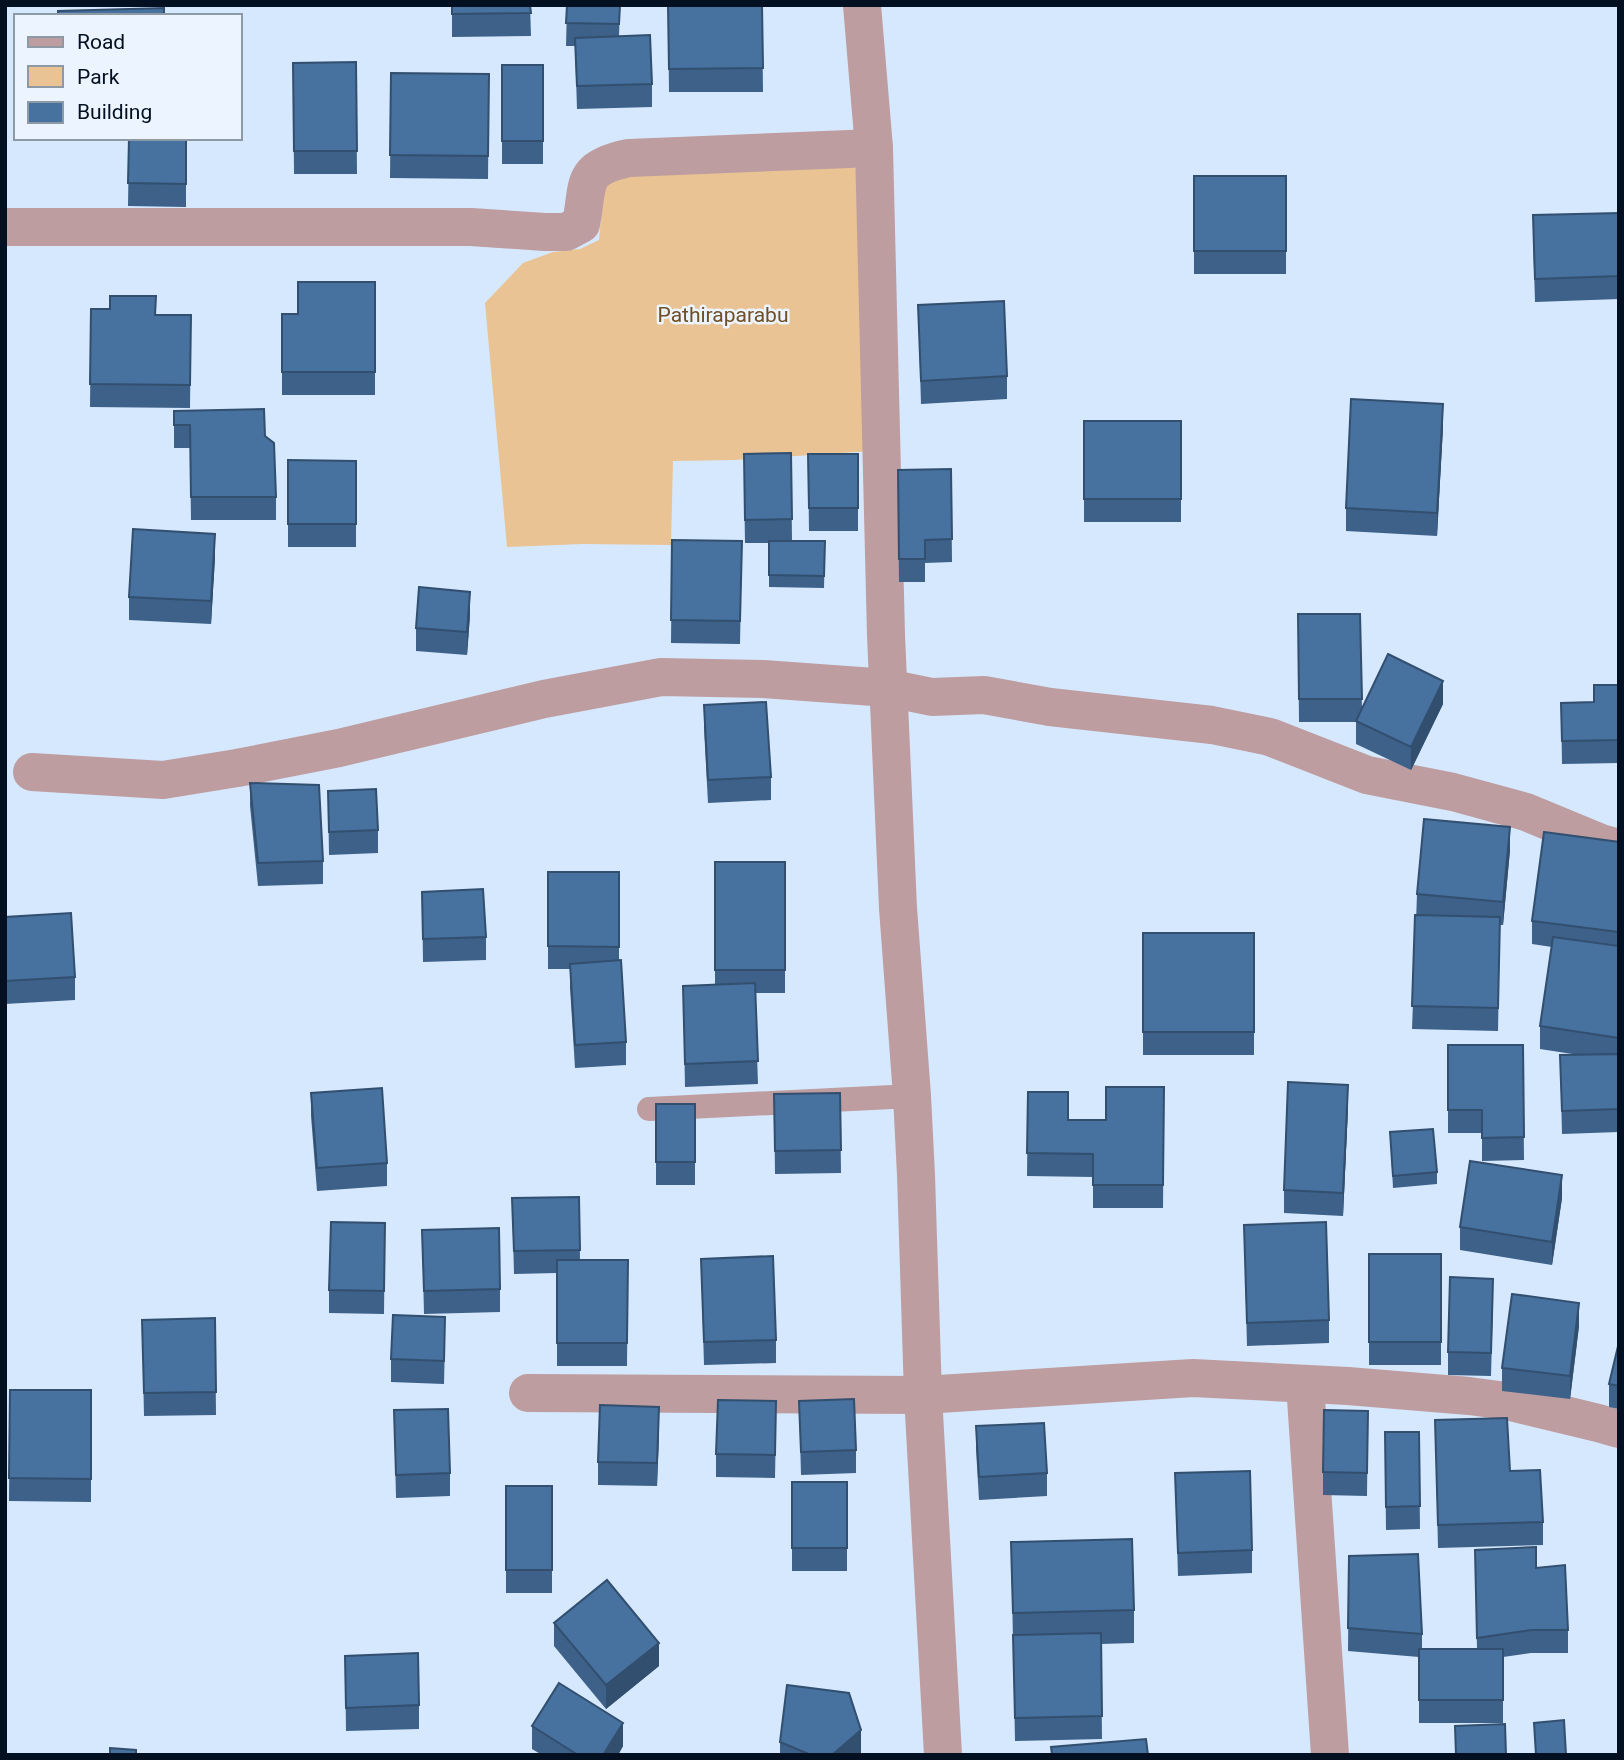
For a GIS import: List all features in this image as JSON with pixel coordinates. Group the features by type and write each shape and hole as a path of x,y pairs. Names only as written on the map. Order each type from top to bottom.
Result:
{"street":[{"path":"862,5 874,148 888,688 898,908 912,1096 923,1395 943,1755"},
{"path":"5,228 458,226 566,232 580,224 584,192 590,176 614,161 643,157 874,148"},
{"path":"32,772 163,780 339,748 544,699 662,677 763,679 888,688 932,697 984,695 1050,707 1212,725 1270,737 1367,775 1452,792 1526,812 1619,848"},
{"path":"528,1393 923,1395 1193,1378 1482,1397 1619,1429"},
{"path":"1306,1384 1329,1755"}],"lane":[{"path":"649,1109 912,1096"}],"green space":[{"name":"Pathiraparabu","path":"843,162 860,171 871,451 735,460 673,461 671,545 507,547 485,303 523,263 553,252 580,249 599,240 604,183 615,177"}],"building":[{"path":"452,5 530,5 531,13 452,14"},
{"path":"567,5 620,5 619,24 566,23"},
{"path":"668,5 762,5 763,68 669,69"},
{"path":"164,8 164,14 58,14 58,11"},
{"path":"650,35 652,84 577,86 575,38"},
{"path":"356,62 357,151 294,151 293,63"},
{"path":"502,65 543,65 543,141 502,141"},
{"path":"391,73 489,74 488,156 390,155"},
{"path":"129,140 186,140 186,184 128,183"},
{"path":"1194,176 1286,176 1286,251 1194,251"},
{"path":"1619,213 1619,276 1535,279 1533,215"},
{"path":"298,282 375,282 375,372 282,372 282,314 298,314"},
{"path":"110,296 156,296 155,315 191,315 190,385 90,384 91,309 110,309"},
{"path":"1004,301 1007,376 921,381 918,305"},
{"path":"1351,399 1443,404 1437,513 1346,508"},
{"path":"264,409 265,436 274,443 276,497 191,497 190,425 174,425 174,411"},
{"path":"1084,421 1181,421 1181,499 1084,499"},
{"path":"791,453 792,519 745,520 744,454"},
{"path":"808,454 858,454 858,508 809,508"},
{"path":"288,460 356,461 356,524 288,524"},
{"path":"951,469 952,539 925,540 925,559 899,559 898,470"},
{"path":"6,524 6,623 5,623"},
{"path":"133,529 215,534 211,601 129,597"},
{"path":"672,540 742,541 740,621 671,620"},
{"path":"769,541 825,541 824,576 769,575"},
{"path":"419,587 470,592 467,632 416,628"},
{"path":"1298,614 1360,614 1362,699 1299,699"},
{"path":"1388,654 1443,681 1411,747 1356,721"},
{"path":"1594,685 1619,685 1619,740 1562,741 1561,703 1594,702"},
{"path":"766,702 771,777 708,780 704,705"},
{"path":"250,783 319,785 323,861 258,863"},
{"path":"376,789 378,830 329,832 328,791"},
{"path":"1424,819 1510,827 1503,902 1417,894"},
{"path":"1544,832 1619,842 1619,932 1532,921"},
{"path":"715,862 785,862 785,970 715,970"},
{"path":"548,872 619,872 619,947 548,946"},
{"path":"483,889 486,937 423,939 422,892"},
{"path":"71,913 75,977 5,981 5,917"},
{"path":"1415,915 1500,917 1498,1008 1412,1006"},
{"path":"1143,933 1254,933 1254,1032 1143,1032"},
{"path":"1553,937 1619,946 1619,1038 1540,1026"},
{"path":"621,960 626,1042 575,1045 570,964"},
{"path":"755,983 758,1061 685,1064 683,986"},
{"path":"1448,1045 1523,1045 1524,1137 1482,1138 1482,1110 1448,1110"},
{"path":"1619,1054 1619,1109 1562,1111 1560,1055"},
{"path":"1288,1082 1348,1085 1343,1193 1284,1190"},
{"path":"1106,1087 1164,1087 1163,1185 1093,1185 1093,1154 1027,1153 1028,1092 1068,1092 1068,1120 1106,1120"},
{"path":"382,1088 387,1163 317,1168 311,1093"},
{"path":"840,1093 841,1150 775,1151 774,1094"},
{"path":"656,1104 695,1104 695,1162 656,1162"},
{"path":"1433,1129 1437,1172 1393,1176 1390,1132"},
{"path":"1470,1161 1562,1175 1552,1242 1460,1227"},
{"path":"579,1197 580,1250 514,1251 512,1198"},
{"path":"331,1222 385,1223 384,1291 329,1290"},
{"path":"1326,1222 1329,1320 1247,1323 1244,1225"},
{"path":"499,1228 500,1289 424,1291 422,1230"},
{"path":"1369,1254 1441,1254 1441,1342 1369,1342"},
{"path":"773,1256 776,1340 704,1342 701,1259"},
{"path":"557,1260 628,1260 627,1343 557,1343"},
{"path":"1450,1277 1493,1279 1491,1353 1448,1352"},
{"path":"1512,1294 1579,1303 1570,1376 1502,1368"},
{"path":"393,1315 445,1317 444,1361 391,1359"},
{"path":"215,1318 216,1392 144,1393 142,1320"},
{"path":"1619,1342 1619,1386 1609,1384"},
{"path":"10,1390 91,1390 91,1479 9,1478"},
{"path":"854,1399 856,1450 801,1452 799,1401"},
{"path":"718,1400 776,1401 775,1455 716,1454"},
{"path":"600,1405 659,1407 657,1463 598,1462"},
{"path":"448,1409 450,1473 396,1475 394,1410"},
{"path":"1324,1410 1368,1411 1367,1473 1323,1472"},
{"path":"1507,1418 1510,1471 1540,1470 1543,1522 1438,1525 1435,1420"},
{"path":"1044,1423 1047,1473 979,1477 976,1426"},
{"path":"1385,1432 1419,1432 1420,1506 1386,1507"},
{"path":"1250,1471 1252,1550 1178,1553 1175,1473"},
{"path":"792,1482 847,1482 847,1548 792,1548"},
{"path":"506,1486 552,1486 552,1570 506,1570"},
{"path":"1132,1539 1134,1610 1013,1613 1011,1542"},
{"path":"1536,1547 1536,1568 1565,1565 1568,1630 1531,1630 1477,1638 1475,1550"},
{"path":"1418,1554 1422,1634 1348,1628 1349,1556"},
{"path":"607,1580 659,1643 606,1685 554,1623"},
{"path":"1101,1633 1102,1716 1015,1718 1013,1635"},
{"path":"1419,1649 1503,1649 1503,1700 1419,1700"},
{"path":"418,1653 419,1705 346,1708 345,1656"},
{"path":"559,1683 623,1723 603,1755 578,1755 532,1726"},
{"path":"787,1685 849,1693 861,1730 832,1755 811,1755 780,1742"},
{"path":"1564,1720 1566,1755 1536,1755 1534,1723"},
{"path":"1505,1724 1506,1755 1456,1755 1455,1726"},
{"path":"1146,1739 1148,1755 1052,1755 1051,1747"},
{"path":"110,1748 136,1750 136,1755 110,1755"}]}
